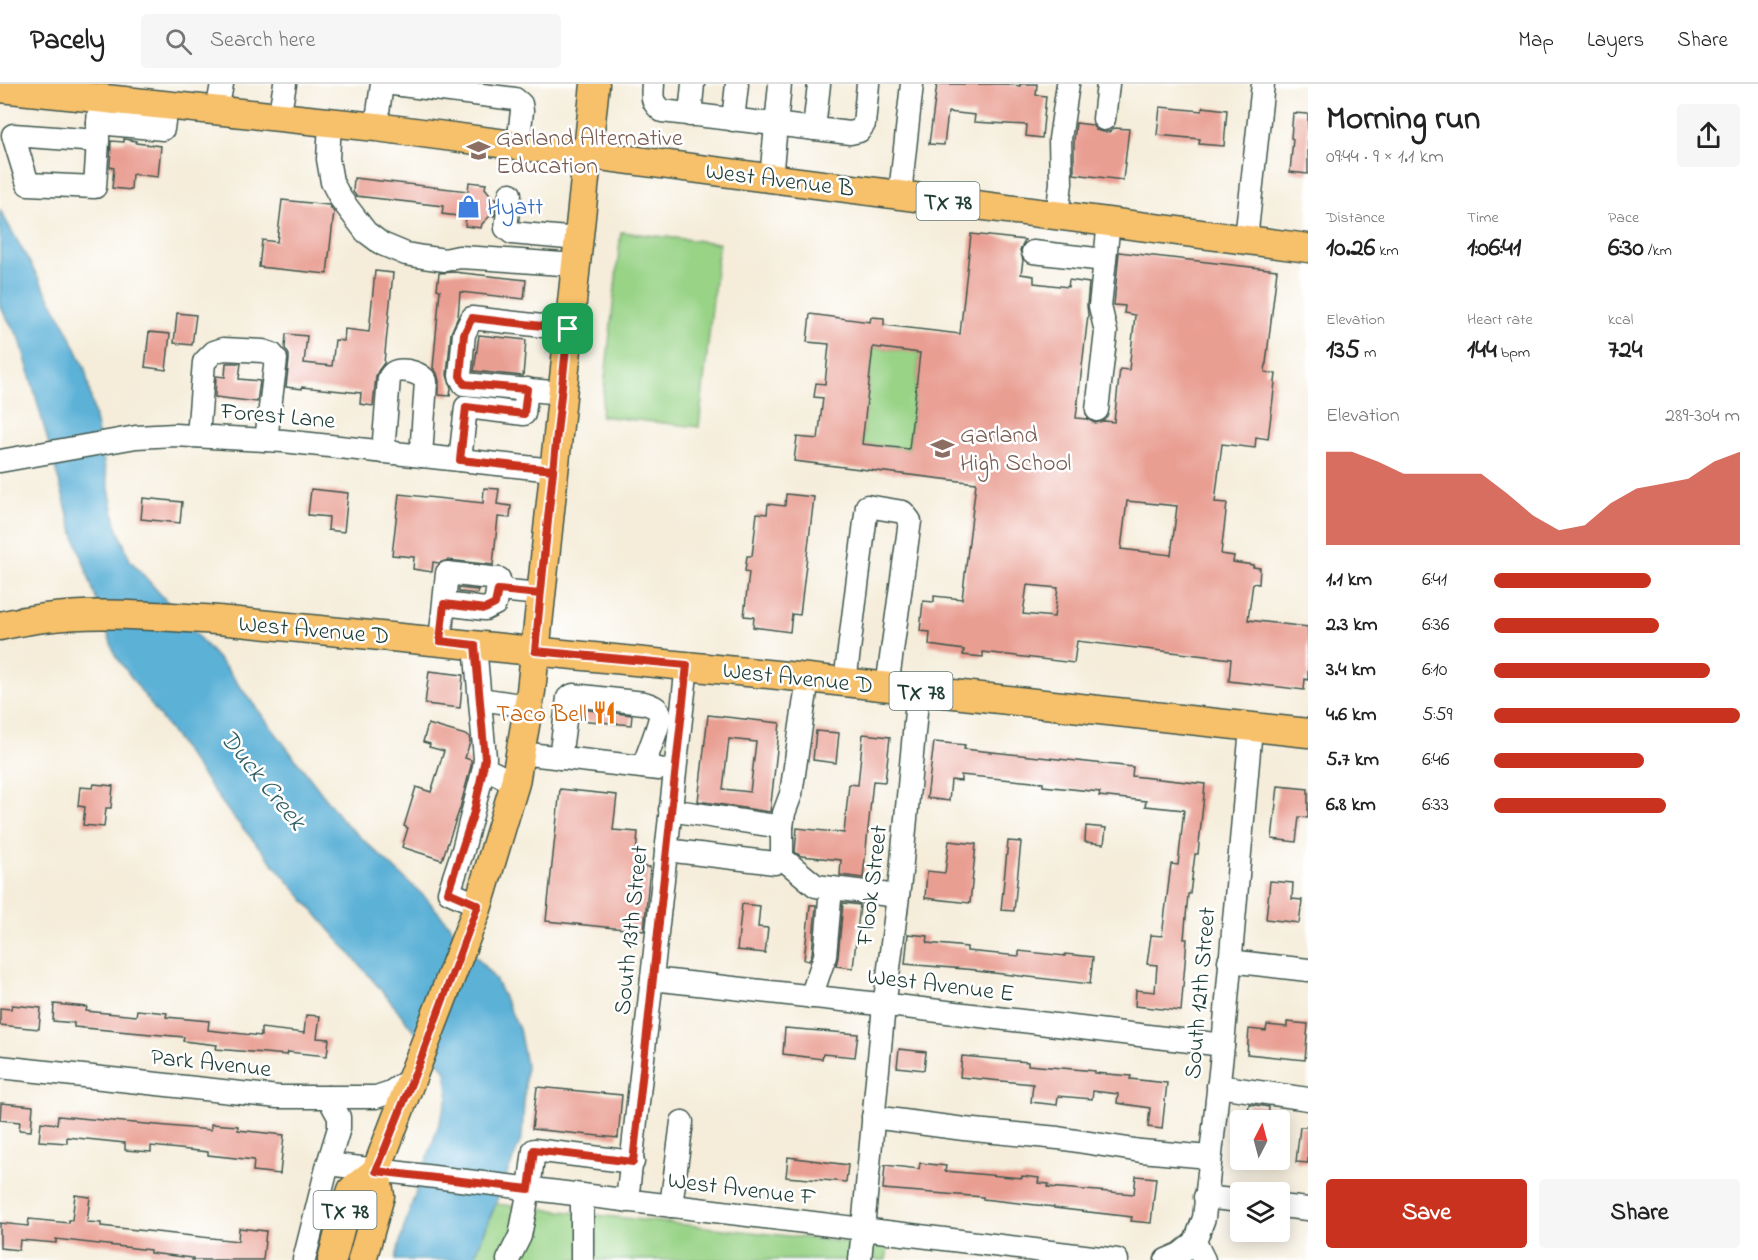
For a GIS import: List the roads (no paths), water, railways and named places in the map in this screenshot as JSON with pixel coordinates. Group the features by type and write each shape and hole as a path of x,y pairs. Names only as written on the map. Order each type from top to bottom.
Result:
{"main road":[{"name":"TX 78","path":"332,1260 352,1190 368,1170 417,1067 477,907 515,783 535,651 595,84"},
{"name":"West Avenue B","path":"0,88 99,121 166,106 220,98 279,117 518,145 1308,248"},
{"name":"West Avenue D","path":"0,626 74,616 131,614 218,620 687,665 1308,733"},
{"name":"TX 78","path":"362,1260 380,1196 368,1170"}],"street":[{"path":"279,117 285,84"},
{"path":"376,128 382,84"},
{"path":"393,84 514,99 521,104 522,111 518,145"},
{"path":"653,84 652,96 655,105 662,111 850,133 859,131 864,124 868,84"},
{"path":"690,114 693,84"},
{"path":"734,120 737,84"},
{"path":"771,178 780,84"},
{"path":"814,129 819,84"},
{"path":"900,194 912,84"},
{"path":"1057,215 1061,183 1060,140 1068,84"},
{"path":"1104,119 1108,84"},
{"path":"1246,239 1263,84"},
{"path":"330,123 328,159 332,182 341,199 366,232 382,244 406,254 434,258 478,258 577,252"},
{"path":"510,194 506,228 512,232 577,252"},
{"path":"1097,410 1106,332 1100,306 1109,222"},
{"path":"1033,252 1105,260"},
{"path":"562,393 464,384 460,376 464,334 472,318 568,329"},
{"path":"198,436 204,362 214,352 223,349 263,351 276,358 266,440"},
{"path":"383,452 389,378 397,371 417,373 422,375 426,381 421,456"},
{"path":"460,460 466,407 524,414 527,389"},
{"name":"Forest Lane","path":"0,461 118,440 175,435 266,440 553,470"},
{"path":"845,682 867,506 903,512 910,521 887,687"},
{"path":"440,641 447,573 499,579 495,604 485,609 444,604"},
{"path":"498,590 540,594"},
{"path":"475,645 485,759 466,840 448,892 477,907"},
{"name":"South 13th Street","path":"627,1201 687,665"},
{"path":"782,858 784,813 791,794 808,678"},
{"name":"Flook Street","path":"860,1260 884,1005 898,896 918,690"},
{"path":"560,758 568,698 573,695 644,703 655,707 661,722 648,749 643,767"},
{"path":"480,699 528,706"},
{"name":"South 12th Street","path":"1199,1251 1223,1045 1251,728"},
{"path":"520,753 675,770"},
{"path":"484,768 515,783"},
{"path":"670,810 782,827"},
{"path":"666,850 775,863 782,858"},
{"path":"782,858 816,886 898,896"},
{"path":"811,997 825,956 831,888"},
{"path":"1229,961 1308,970"},
{"name":"West Avenue E","path":"652,979 1223,1045"},
{"name":"Park Avenue","path":"0,1067 278,1097 376,1097 391,1092 417,1067"},
{"path":"1218,1086 1308,1099"},
{"path":"304,1260 305,1249 339,1128 339,1117 328,1097"},
{"path":"873,1116 964,1129 1058,1138 1141,1151 1209,1157"},
{"path":"671,1206 682,1122"},
{"path":"508,1260 520,1236 534,1150 633,1162"},
{"path":"328,1164 368,1170"},
{"name":"West Avenue F","path":"368,1170 1117,1260"},
{"path":"582,1195 582,1260"},
{"path":"1205,1197 1230,1200"},
{"path":"1290,1207 1308,1209"},
{"path":"1166,1260 1180,1254 1199,1251"}],"water":[{"name":"Duck Creek","path":"0,210 65,325 85,368 116,524 130,560 226,668 342,820 427,899 495,979 519,1029 526,1065 522,1137 473,1260 395,1260 448,1097 446,1071 383,992 229,812 115,655 71,525 20,339 0,307"}],"place":[{"name":"Garland Alternative Education","path":"478,151"},
{"name":"Hyatt","path":"469,206"},
{"name":"Garland High School","path":"942,448"},
{"name":"Taco Bell","path":"605,713"}]}
